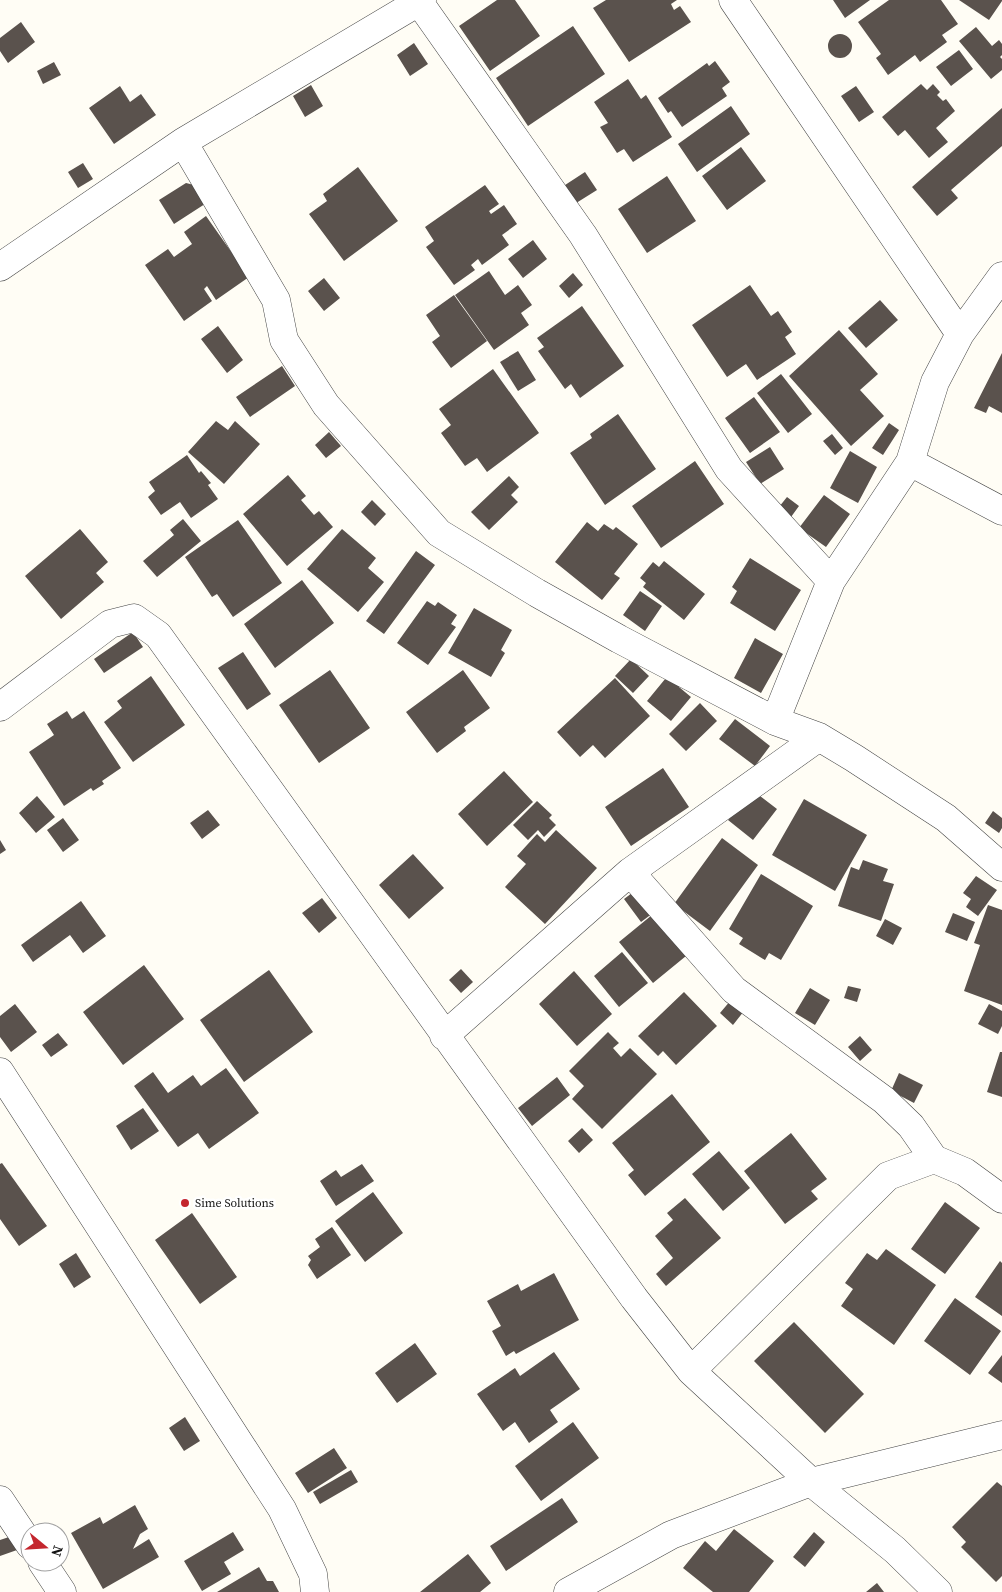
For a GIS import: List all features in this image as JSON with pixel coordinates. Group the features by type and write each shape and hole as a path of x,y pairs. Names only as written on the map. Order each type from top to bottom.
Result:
{"street":[{"path":"732,0 960,334"},
{"path":"0,267 183,142 421,1 582,235 729,469 831,581"},
{"path":"183,142 276,300 284,340 326,405 439,533 578,616 775,721 819,737 946,818 1002,866"},
{"path":"775,721 831,581 910,462 935,382 960,334 1002,276"},
{"path":"910,462 1002,511"},
{"path":"0,707 110,624 134,618 158,635 444,1036 634,1298 691,1371 811,1482 894,1550 938,1592"},
{"path":"444,1036 630,872 819,737"},
{"path":"630,872 734,990 884,1100 911,1126 934,1159 965,1172 1002,1199"},
{"path":"0,1072 282,1508 313,1574 315,1592"},
{"path":"691,1371 888,1176 934,1159"},
{"path":"568,1592 671,1535 811,1482 1002,1435"},
{"path":"0,1500 20,1530"},
{"path":"49,1572 62,1592"}],"building":[{"path":"497,0 515,0 540,36 490,71 459,26"},
{"path":"606,0 677,0 671,4 674,10 680,6 691,22 629,62 593,8"},
{"path":"833,0 870,0 845,18"},
{"path":"889,0 941,0 958,24 942,35 947,42 920,62 915,55 888,75 876,58 881,54 858,22"},
{"path":"959,0 1002,0 1002,1 989,20"},
{"path":"21,22 35,42 8,63 0,51 0,38"},
{"path":"573,26 605,74 528,126 496,78"},
{"path":"976,27 992,46 999,40 1002,44 1002,55 1000,57 1002,59 1002,70 991,79 959,41"},
{"path":"840,34 848,38 852,46 848,54 840,58 832,54 828,46 832,38"},
{"path":"414,43 428,64 410,76 397,55"},
{"path":"959,50 973,69 951,86 936,67"},
{"path":"715,61 730,82 722,88 727,96 682,127 671,111 668,113 658,98 707,63 709,66"},
{"path":"54,62 61,75 43,84 37,71"},
{"path":"628,79 641,99 646,95 672,137 633,162 624,149 617,153 600,127 608,123 594,102"},
{"path":"921,84 927,90 933,84 940,92 937,95 943,101 946,99 955,111 936,128 948,142 929,158 905,130 898,136 882,117"},
{"path":"311,85 323,106 305,117 293,96"},
{"path":"120,86 130,102 141,94 156,115 114,144 89,108"},
{"path":"856,86 874,112 859,122 841,96"},
{"path":"731,106 750,134 697,172 678,144"},
{"path":"1002,108 1002,146 951,190 958,198 937,216 912,187"},
{"path":"741,147 766,181 727,210 702,176"},
{"path":"83,163 93,179 78,188 68,172"},
{"path":"358,167 398,221 344,261 309,214 327,201 323,194"},
{"path":"585,172 597,190 573,205 562,187"},
{"path":"667,176 696,221 647,253 618,209"},
{"path":"186,183 198,186 208,202 174,224 159,200"},
{"path":"485,185 499,204 489,211 491,214 504,205 517,224 502,235 509,245 482,265 478,259 471,265 475,270 454,285 426,247 434,241 425,227"},
{"path":"206,216 249,277 216,300 207,286 204,289 212,301 184,321 145,265 168,249 174,257 192,244 184,232"},
{"path":"533,240 547,259 523,278 508,259"},
{"path":"489,271 505,295 518,285 532,305 521,313 529,325 494,350 455,295"},
{"path":"573,273 583,285 569,298 559,286"},
{"path":"324,278 340,298 324,311 308,291"},
{"path":"750,285 771,316 778,311 792,332 785,337 796,354 757,380 746,364 727,377 692,325"},
{"path":"454,295 487,341 451,368 432,342 440,336 426,315"},
{"path":"880,300 898,320 866,348 848,328"},
{"path":"582,306 624,366 580,398 571,384 565,389 538,351 544,347 537,338"},
{"path":"218,326 243,360 227,373 201,339"},
{"path":"839,330 878,374 860,390 884,416 851,446 789,376"},
{"path":"518,351 536,380 518,391 500,362"},
{"path":"1002,353 1002,413 989,406 986,413 974,408"},
{"path":"282,366 295,386 250,417 236,397"},
{"path":"493,369 539,433 487,472 477,458 465,466 441,433 451,425 439,409"},
{"path":"781,374 812,414 788,433 757,393"},
{"path":"754,397 780,432 750,453 725,418"},
{"path":"618,414 656,469 605,505 570,453 592,438 590,434"},
{"path":"216,421 228,430 235,421 260,444 224,484 188,452"},
{"path":"889,423 899,430 883,455 872,448"},
{"path":"329,432 341,446 326,458 315,445"},
{"path":"832,434 843,448 835,455 823,441"},
{"path":"770,447 784,469 760,484 746,462"},
{"path":"850,451 877,467 858,503 830,488"},
{"path":"187,455 199,473 201,471 211,483 208,485 218,499 191,518 180,502 161,515 148,497 155,491 149,482"},
{"path":"695,461 724,504 661,548 632,506"},
{"path":"288,475 306,496 301,500 314,515 319,511 333,527 287,566 243,514"},
{"path":"509,476 519,487 511,495 518,502 489,530 471,512"},
{"path":"824,495 850,514 826,547 799,528"},
{"path":"787,497 799,506 791,517 779,507"},
{"path":"372,500 386,514 375,526 361,512"},
{"path":"183,519 201,541 157,577 143,561 174,535 170,530"},
{"path":"238,520 282,583 233,617 217,594 212,597 185,557"},
{"path":"587,522 598,531 604,524 613,530 616,527 638,544 614,574 620,578 602,600 555,562"},
{"path":"80,529 108,562 96,573 104,582 61,619 25,576"},
{"path":"342,529 376,558 368,568 384,582 358,612 307,569"},
{"path":"416,551 435,565 384,634 366,621"},
{"path":"750,558 801,590 775,631 730,603 737,591 732,587"},
{"path":"664,561 705,594 684,620 643,587 646,583 640,578 653,562 659,567"},
{"path":"302,580 334,623 275,668 244,624"},
{"path":"640,591 662,606 645,631 623,615"},
{"path":"427,601 435,606 438,602 457,615 451,624 456,627 428,665 397,643"},
{"path":"474,608 512,630 501,650 505,653 491,677 448,653"},
{"path":"133,632 143,647 104,673 94,659"},
{"path":"755,638 783,654 761,693 734,678"},
{"path":"243,652 271,694 247,710 218,668"},
{"path":"631,659 649,676 633,693 615,676"},
{"path":"330,670 370,728 319,763 279,705"},
{"path":"463,670 490,708 464,727 466,731 437,753 406,712"},
{"path":"670,673 681,683 679,687 691,697 671,721 647,701"},
{"path":"151,676 185,725 133,762 104,722 122,708 117,701"},
{"path":"615,678 650,716 605,758 593,745 580,757 557,732"},
{"path":"700,703 717,721 686,751 669,734"},
{"path":"67,711 72,719 84,711 121,768 102,781 104,784 93,791 91,788 64,806 29,752 54,735 47,724"},
{"path":"735,719 770,746 755,766 719,739"},
{"path":"663,768 689,807 631,846 605,807"},
{"path":"504,771 533,802 487,846 458,814"},
{"path":"752,790 777,809 753,840 728,820"},
{"path":"37,796 55,817 36,833 19,813"},
{"path":"804,799 867,835 835,891 772,855"},
{"path":"537,801 552,815 549,818 556,825 544,837 538,830 528,840 513,825"},
{"path":"208,810 220,825 202,839 190,823"},
{"path":"993,811 1002,818 1002,828 999,833 985,823"},
{"path":"63,818 79,840 63,852 47,830"},
{"path":"556,830 597,868 545,924 505,887 526,864 517,856 537,834 545,842"},
{"path":"722,838 758,865 710,931 674,904"},
{"path":"0,840 6,850 0,854"},
{"path":"413,854 444,888 409,919 379,885"},
{"path":"863,860 888,869 883,881 894,884 881,921 838,906 851,867 859,870"},
{"path":"761,874 813,906 781,960 769,953 765,960 739,944 743,938 729,929"},
{"path":"976,876 997,890 978,916 966,907 971,899 963,893"},
{"path":"636,890 653,913 641,922 624,899"},
{"path":"322,898 337,918 319,933 302,913"},
{"path":"81,901 106,936 83,953 70,935 33,962 21,945"},
{"path":"988,905 1002,910 1002,1005 964,991 980,945 974,943"},
{"path":"953,913 975,922 967,941 945,932"},
{"path":"652,915 686,956 653,983 619,942"},
{"path":"885,919 902,928 893,945 876,936"},
{"path":"622,952 648,983 619,1007 594,976"},
{"path":"144,965 184,1019 123,1065 83,1012"},
{"path":"461,969 473,982 461,993 449,980"},
{"path":"269,970 313,1032 244,1082 200,1020"},
{"path":"574,971 612,1014 577,1046 539,1004"},
{"path":"848,986 861,989 857,1002 844,998"},
{"path":"810,988 830,1000 815,1025 795,1013"},
{"path":"684,992 717,1026 676,1065 663,1051 658,1056 638,1036"},
{"path":"731,1000 744,1011 733,1025 720,1013"},
{"path":"15,1004 37,1032 11,1052 0,1037 0,1016"},
{"path":"989,1004 1002,1011 1002,1026 998,1034 978,1024"},
{"path":"608,1032 619,1043 613,1048 621,1057 630,1048 657,1074 602,1129 572,1099 584,1086 569,1071"},
{"path":"58,1033 68,1045 51,1057 42,1045"},
{"path":"860,1036 872,1050 860,1061 848,1047"},
{"path":"1000,1052 1002,1052 1002,1097 987,1092"},
{"path":"226,1068 259,1113 209,1149 198,1133 178,1147 134,1086 153,1072 168,1093 193,1075 201,1086"},
{"path":"899,1073 923,1085 914,1103 891,1091"},
{"path":"557,1077 570,1095 532,1126 518,1108"},
{"path":"672,1094 710,1142 645,1196 628,1175 634,1170 612,1143"},
{"path":"143,1108 159,1131 131,1150 116,1126"},
{"path":"582,1128 593,1140 579,1153 568,1141"},
{"path":"791,1133 827,1179 811,1191 818,1199 785,1224 744,1171"},
{"path":"719,1151 750,1188 723,1211 692,1174"},
{"path":"2,1163 47,1226 19,1246 0,1219 0,1164"},
{"path":"362,1164 374,1181 336,1206 320,1181 336,1170 341,1177"},
{"path":"373,1192 403,1233 365,1262 335,1221"},
{"path":"685,1198 721,1238 666,1286 656,1274 673,1258 655,1236 673,1220 667,1213"},
{"path":"945,1202 980,1228 945,1274 911,1249"},
{"path":"192,1213 237,1277 200,1304 155,1240"},
{"path":"332,1227 351,1255 317,1279 308,1265 311,1260 308,1256 320,1247 315,1239"},
{"path":"886,1249 936,1285 894,1345 841,1306 853,1289 845,1283 867,1253 877,1260"},
{"path":"76,1253 91,1277 74,1288 59,1264"},
{"path":"1000,1261 1002,1263 1002,1316 975,1297"},
{"path":"554,1273 579,1320 516,1354 514,1351 506,1356 492,1331 501,1326 487,1301 518,1284 521,1291"},
{"path":"955,1298 1001,1331 970,1375 924,1341"},
{"path":"794,1322 864,1394 825,1433 754,1361"},
{"path":"415,1343 437,1374 397,1403 375,1373"},
{"path":"554,1352 580,1389 550,1410 558,1422 529,1443 515,1422 503,1431 477,1394 515,1368 520,1376"},
{"path":"1002,1355 1002,1383 988,1373"},
{"path":"185,1417 200,1441 184,1451 169,1428"},
{"path":"573,1422 599,1458 541,1501 515,1466"},
{"path":"334,1448 347,1468 308,1493 295,1473"},
{"path":"351,1470 358,1482 320,1504 313,1492"},
{"path":"997,1482 1002,1486 1002,1576 996,1582 961,1547 966,1542 952,1527"},
{"path":"562,1498 578,1522 506,1571 490,1546"},
{"path":"135,1505 148,1529 140,1534 133,1549 149,1539 159,1557 103,1589 71,1533 100,1517 103,1524"},
{"path":"734,1529 774,1561 749,1592 713,1592 683,1568 705,1541 716,1551"},
{"path":"233,1532 244,1550 224,1562 231,1574 202,1591 184,1561"},
{"path":"814,1532 825,1542 805,1567 793,1557"},
{"path":"12,1536 17,1550 0,1556 0,1540"},
{"path":"468,1554 491,1583 480,1592 420,1592"},
{"path":"259,1567 267,1581 273,1581 279,1592 217,1592"},
{"path":"877,1583 884,1592 866,1592"}],"place":[{"name":"Sime Solutions","path":"185,1203"}]}
